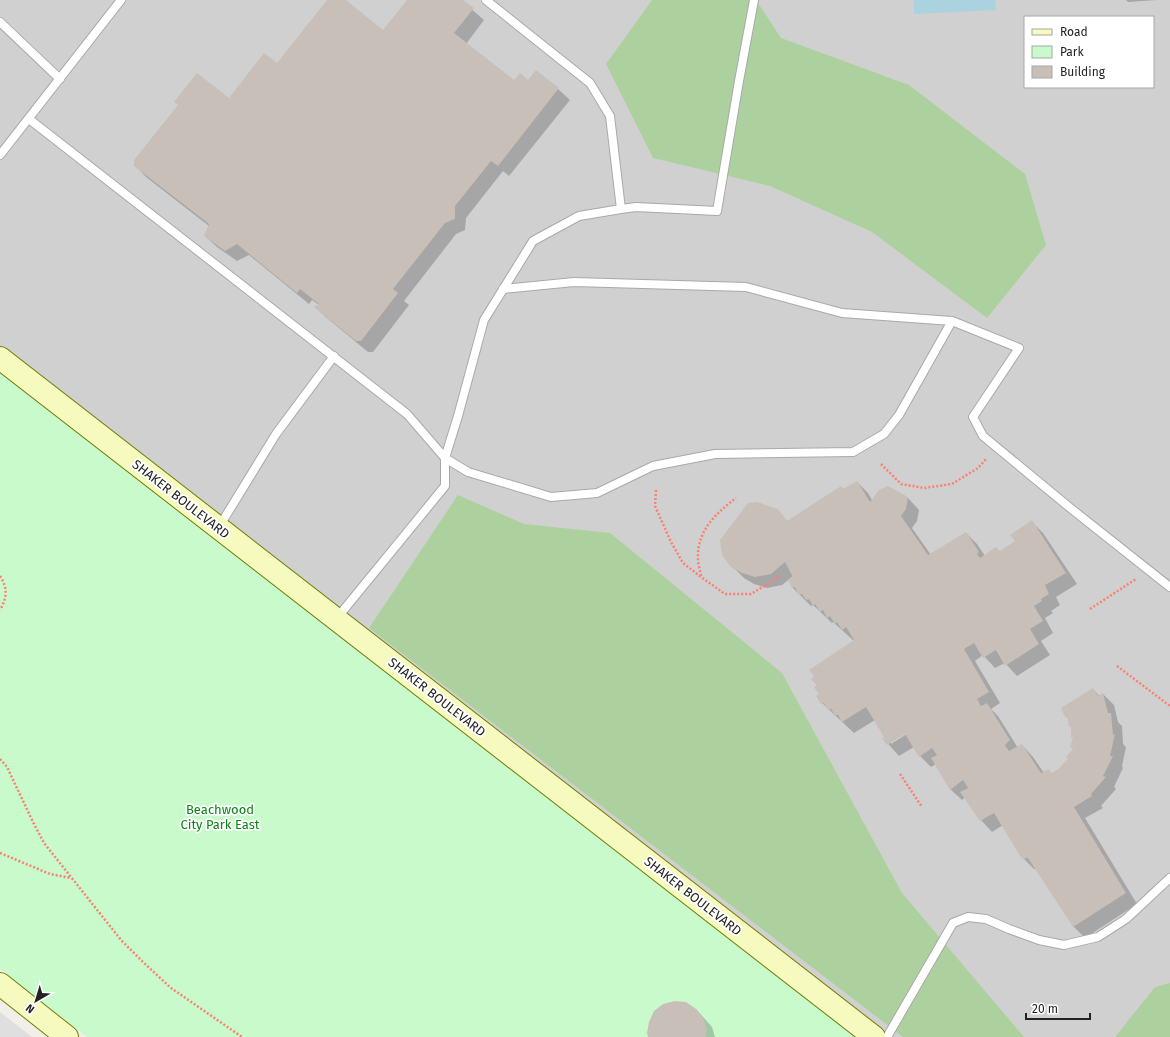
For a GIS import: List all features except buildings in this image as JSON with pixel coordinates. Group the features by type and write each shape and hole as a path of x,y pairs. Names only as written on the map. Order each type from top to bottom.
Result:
{"main road":[{"name":"SHAKER BOULEVARD","path":"0,358 874,1037"},
{"path":"0,984 67,1037"}],"lane":[{"path":"0,155 29,120 121,0"},
{"path":"486,0 590,83 610,116 621,209"},
{"path":"336,619 445,486 445,458 484,320 533,241 579,216 621,209 636,207 717,211 754,0"},
{"path":"0,22 60,79"},
{"path":"29,120 407,414 445,458 468,472 551,497 596,494 654,466 715,454 853,452 884,434 899,415 952,321"},
{"path":"503,289 574,282 746,287 842,313 952,321 1019,348 973,417 982,436 1170,587"},
{"path":"218,528 276,434 334,356"},
{"path":"887,1037 953,923 968,918 986,919 1039,940 1064,945 1098,937 1126,919 1170,878"}],"path":[{"path":"881,464 901,484 924,488 952,484 978,468 990,455"},
{"path":"656,490 655,506 683,563 725,594 751,594 779,577"},
{"path":"701,577 698,557 701,537 710,521 721,509 736,498"},
{"path":"0,576 6,587 6,598 0,610"},
{"path":"1090,609 1140,577"},
{"path":"1117,666 1170,706"},
{"path":"0,759 7,767 42,839 121,940 144,963 184,997 242,1037"},
{"path":"900,774 922,807"},
{"path":"0,853 50,874 72,878"}],"shaded area":[{"path":"0,0 1170,0 1170,1037 875,1037 0,358"},
{"path":"0,1012 32,1037 0,1037"}],"green space":[{"path":"652,0 756,0 781,38 909,85 1025,174 1046,245 987,318 872,232 770,186 653,158 606,64"},
{"name":"Beachwood City Park East","path":"0,368 863,1037 87,1037 0,969"},
{"path":"458,495 524,524 610,533 782,673 902,893 1024,1037 903,1037 369,628"},
{"path":"1170,983 1170,1037 1115,1037 1155,987"}],"water":[{"path":"914,0 995,0 996,10 914,14"}]}
